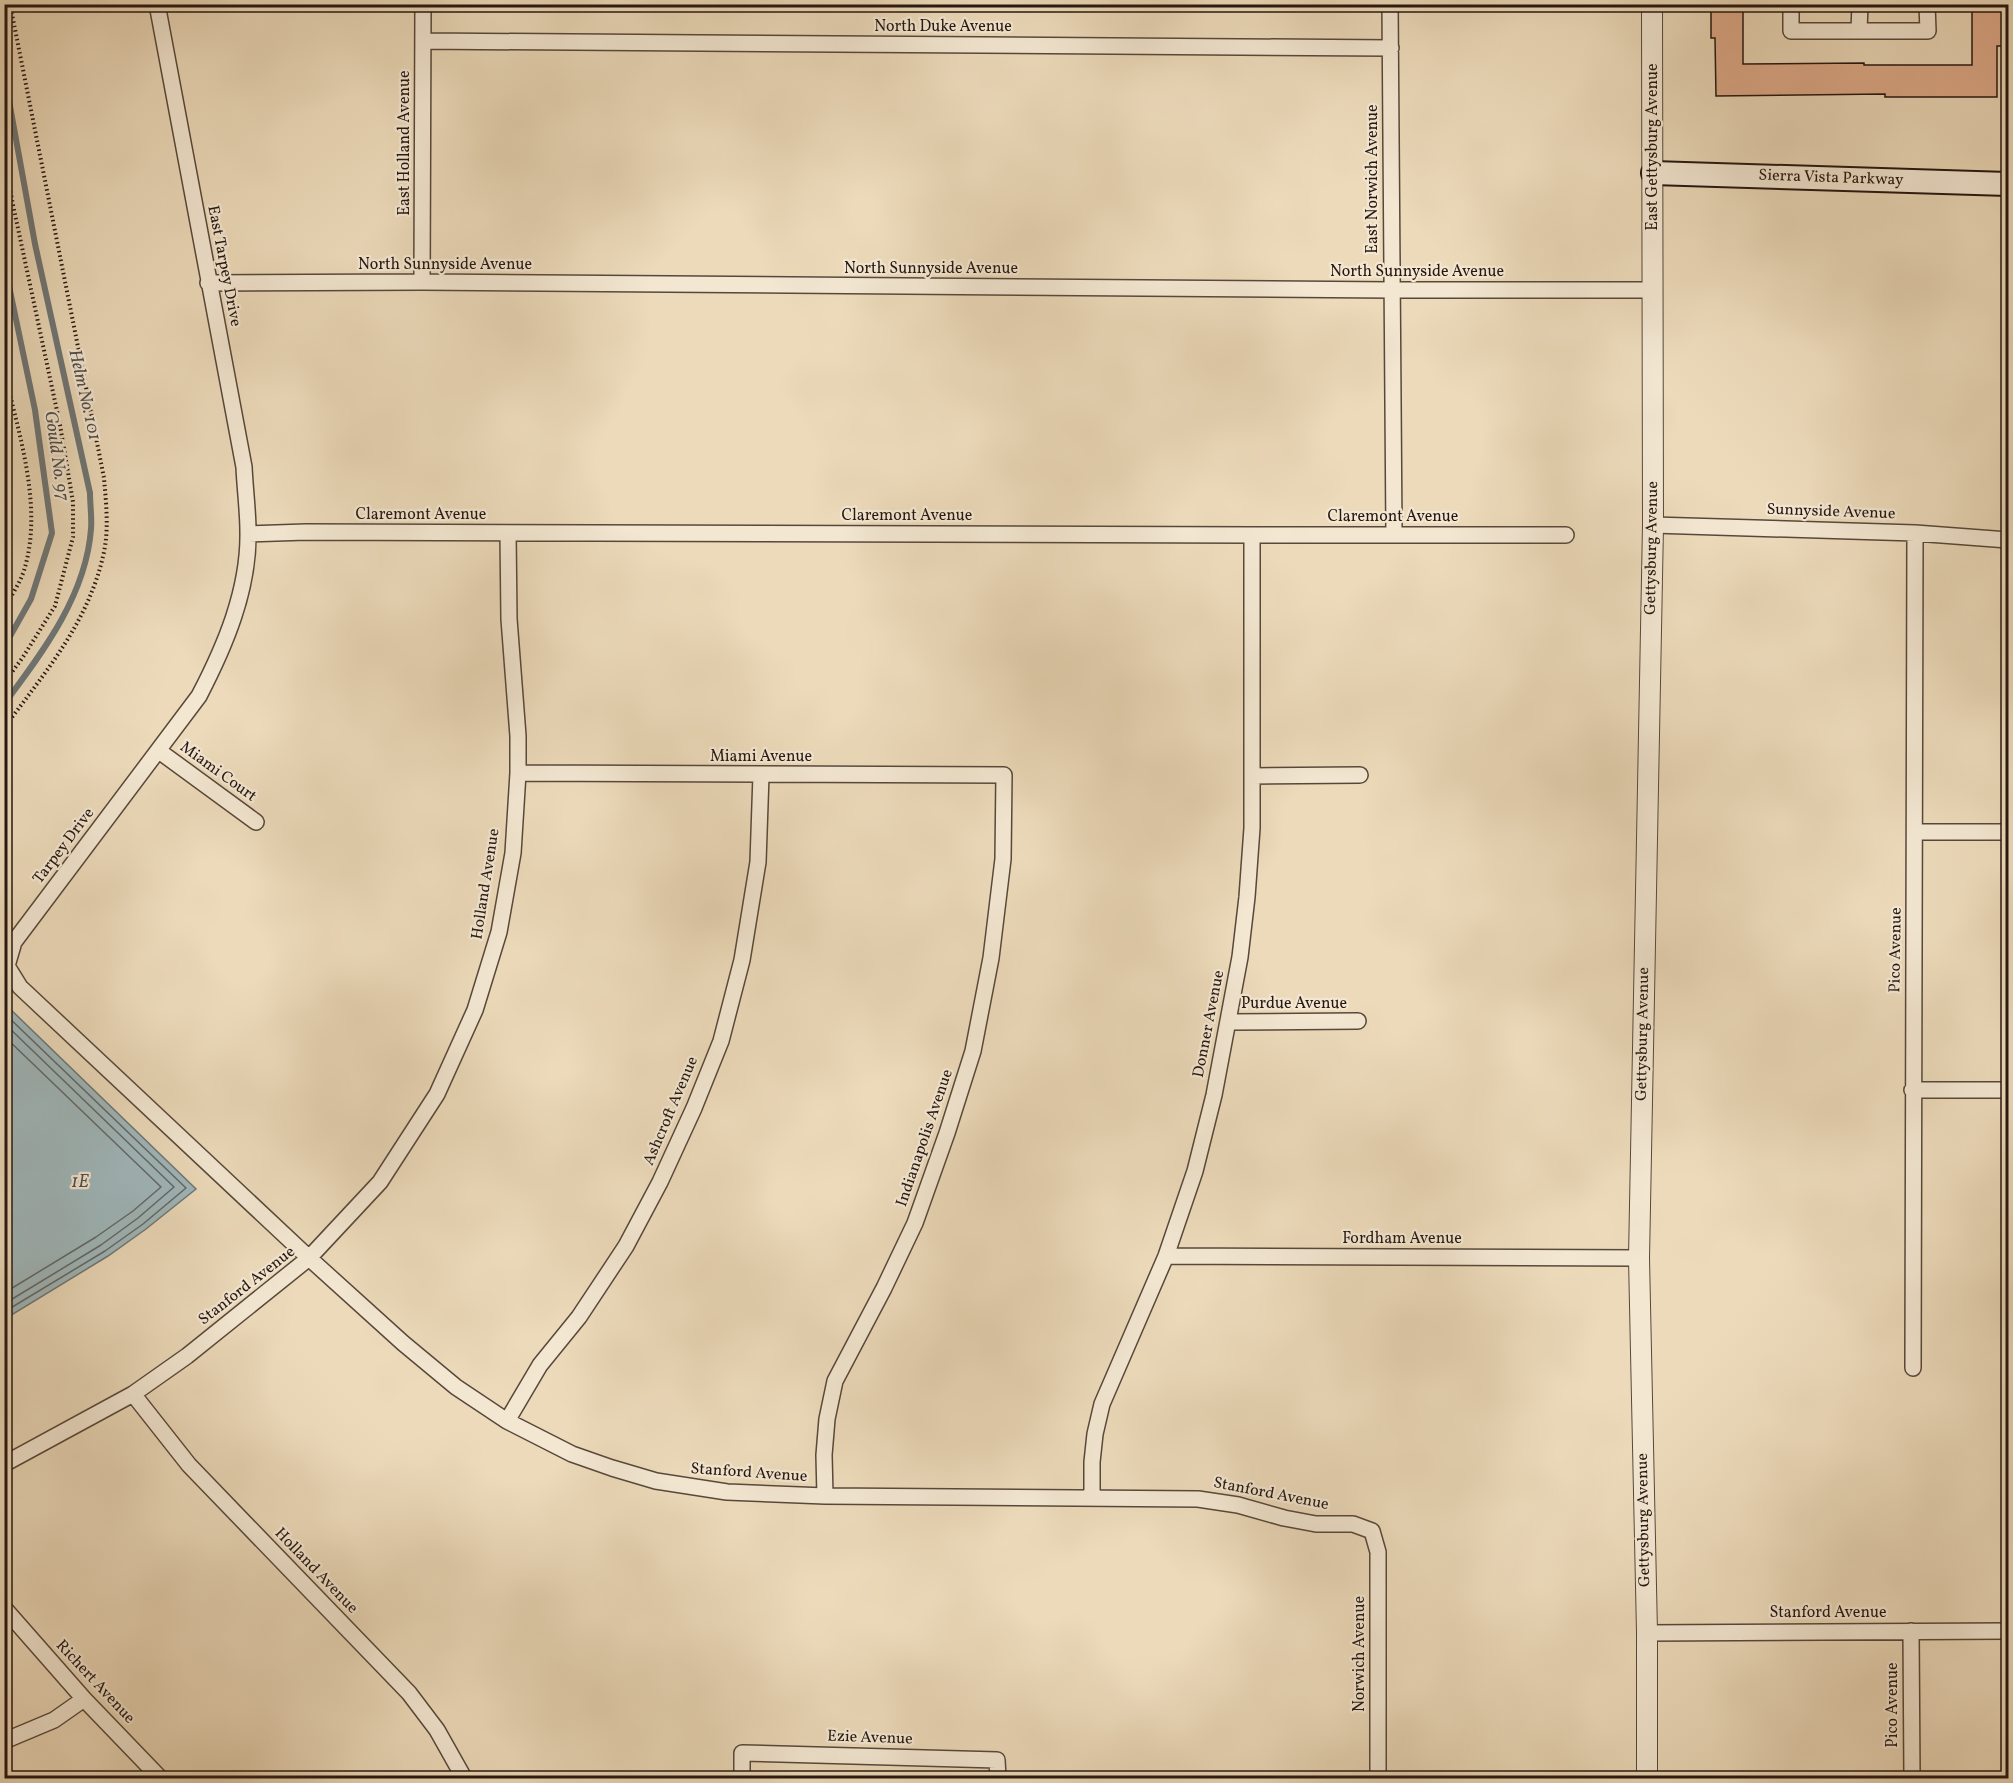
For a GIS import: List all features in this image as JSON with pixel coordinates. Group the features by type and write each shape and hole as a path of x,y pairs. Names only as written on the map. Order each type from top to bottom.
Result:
{"main road":[{"name":"Sierra Vista Parkway","path":"1653,173 2008,184"}],"street":[{"name":"East Tarpey Drive","path":"157,4 244,467 249,534"},
{"name":"East Holland Avenue","path":"422,282 423,4"},
{"name":"East Norwich Avenue","path":"1390,4 1394,534"},
{"name":"East Gettysburg Avenue","path":"1652,4 1653,290"},
{"path":"1791,4 1791,31 1928,31 1928,4"},
{"path":"1859,31 1860,4"},
{"name":"North Duke Avenue","path":"423,41 1391,48"},
{"name":"North Sunnyside Avenue","path":"208,283 422,282 1391,291 1653,290"},
{"name":"Gettysburg Avenue","path":"1647,1779 1647,1633 1639,1258 1653,525 1653,290"},
{"name":"Sunnyside Avenue","path":"1653,525 1915,533 2008,540"},
{"name":"Claremont Avenue","path":"249,534 306,532 1566,535"},
{"name":"Holland Avenue","path":"309,1257 380,1182 437,1094 475,1010 499,932 513,853 518,773 518,736 509,619 508,533"},
{"name":"Pico Avenue","path":"1913,1368 1915,533"},
{"name":"Tarpey Drive","path":"249,534 244,578 234,616 221,654 199,696 14,942 6,966 20,987 309,1257"},
{"name":"Donner Avenue","path":"1092,1498 1093,1452 1102,1404 1166,1256 1195,1170 1214,1095 1240,957 1252,828 1252,535"},
{"name":"Miami Court","path":"159,751 256,822"},
{"name":"Miami Avenue","path":"518,773 1004,776"},
{"name":"Ashcroft Avenue","path":"507,1420 540,1365 579,1317 626,1246 660,1182 721,1041 742,960 758,862 761,775"},
{"path":"1253,776 1360,775"},
{"name":"Indianapolis Avenue","path":"825,1496 824,1455 827,1419 835,1381 915,1223 973,1051 991,958 1003,859 1004,776"},
{"path":"1915,832 2008,832"},
{"name":"Purdue Avenue","path":"1229,1022 1358,1022"},
{"path":"1912,1090 2008,1090"},
{"name":"Fordham Avenue","path":"1166,1256 1639,1258"},
{"name":"Stanford Avenue","path":"4,1464 133,1394 187,1356 309,1257 403,1343 456,1387 507,1420 572,1454 656,1481 727,1492 825,1496 1198,1499 1238,1504 1284,1518 1316,1524 1353,1524 1372,1532"},
{"name":"Holland Avenue","path":"133,1394 189,1465 409,1693 437,1730 464,1779"},
{"name":"Norwich Avenue","path":"1372,1532 1378,1552 1378,1779"},
{"name":"Richert Avenue","path":"4,1608 84,1699 160,1779"},
{"name":"Pico Avenue","path":"1911,1631 1912,1779"},
{"name":"Stanford Avenue","path":"1647,1633 2008,1631"},
{"path":"4,1741 54,1720 84,1699"},
{"name":"Ezie Avenue","path":"742,1779 742,1753 997,1760 998,1779"}],"path":[{"path":"4,728 74,632 94,589 105,550 107,516 104,478 10,4"},
{"path":"4,156 60,425 73,502 73,537 55,606 4,683"},
{"path":"4,370 25,464 33,518 25,568 4,609"}],"water":[{"name":"1E","path":"5,1004 196,1189 108,1256 5,1319"}],"building":[{"path":"1711,4 1743,4 1743,64 1972,65 1972,4 2004,4 2004,46 1997,46 1997,97 1885,97 1885,94 1716,96 1715,38 1711,38"}],"waterway":[{"name":"Helm No. 101","path":"4,73 35,244 90,493 91,520 87,554 81,577 71,600 47,644 4,704"},
{"name":"Gould No. 97","path":"4,262 35,410 52,533 31,599 4,647"}]}
